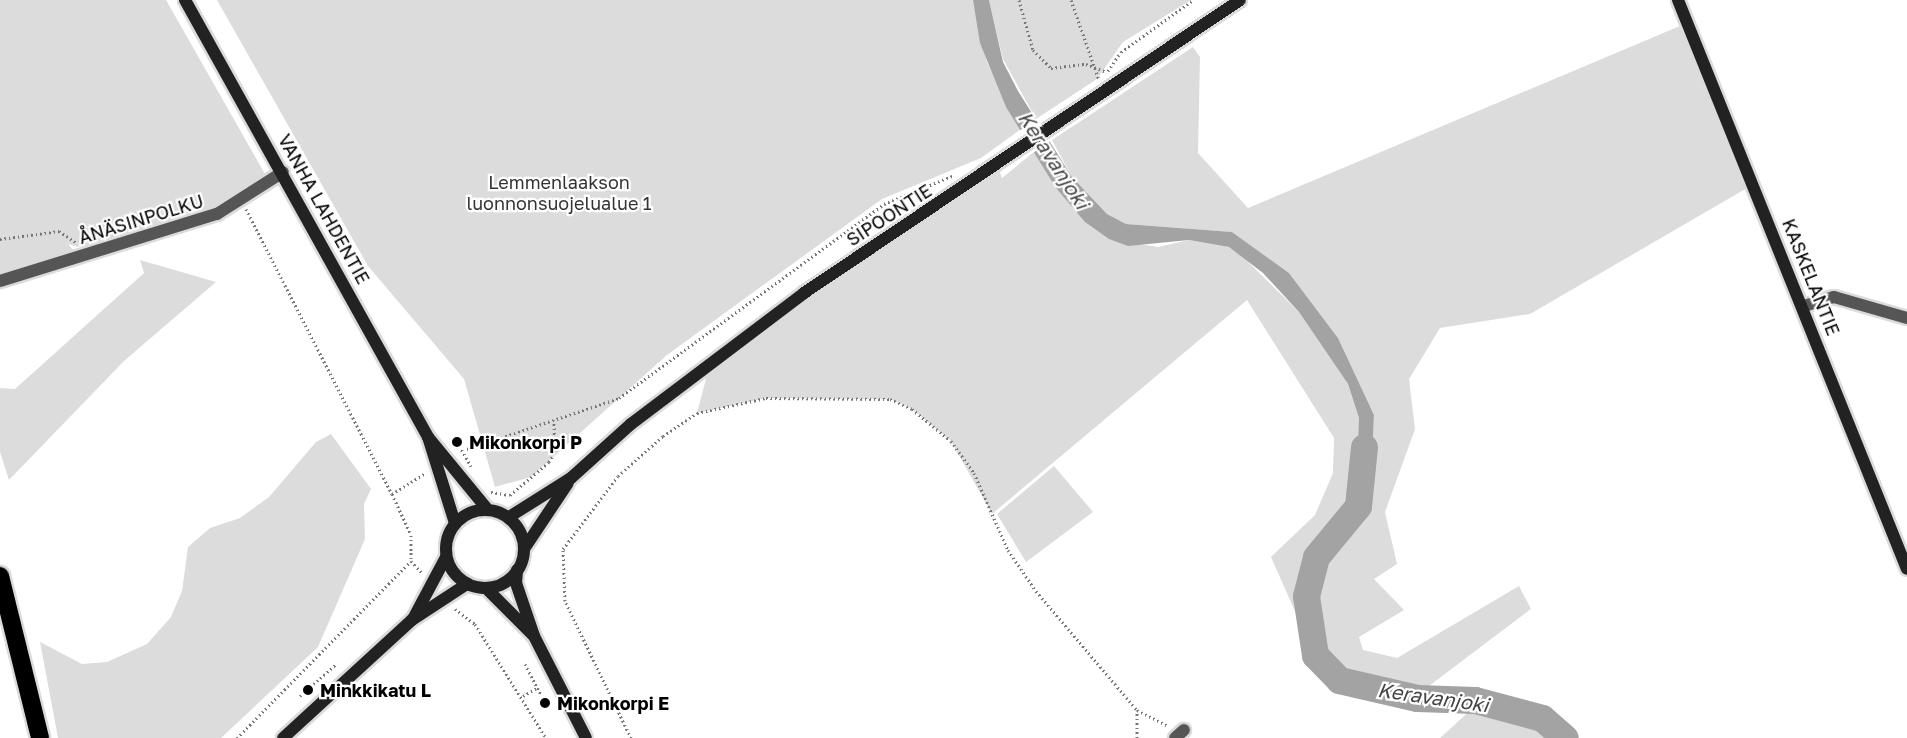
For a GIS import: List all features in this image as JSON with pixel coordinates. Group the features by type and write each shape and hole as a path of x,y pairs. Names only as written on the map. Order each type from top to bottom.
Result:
{"highway":[{"path":"0,576 40,738"}],"main road":[{"name":"VANHA LAHDENTIE","path":"185,0 283,171 428,436 488,510"},
{"name":"SIPOONTIE","path":"509,517 572,478 631,424 804,293 1240,0"},
{"name":"KASKELANTIE","path":"1678,0 1804,306 1907,569"},
{"name":"VANHA LAHDENTIE","path":"428,436 455,523"},
{"name":"SIPOONTIE","path":"524,549 572,478"},
{"path":"412,620 446,557 455,523 470,512 488,510 509,517 524,549 517,570 516,583 534,636 586,738"},
{"path":"446,557 467,584 486,588 534,636"},
{"path":"486,588 517,570"},
{"path":"283,738 412,620 443,597 467,584"}],"street":[{"name":"ÅNÄSINPOLKU","path":"0,281 217,214 283,171"},
{"path":"1804,306 1834,297 1907,318"}],"path":[{"path":"1019,0 1033,50 1052,68 1094,66 1107,72"},
{"path":"1071,0 1100,83"},
{"path":"1091,89 1100,83 1121,52 1193,0"},
{"path":"467,450 619,398 865,216 955,175"},
{"path":"242,199 392,494 411,535 411,561 431,582"},
{"path":"0,239 59,231 75,239 82,256"},
{"path":"631,738 565,601 563,549 618,476 663,436 697,413 766,398 890,399 912,409 951,441 1030,583 1137,710 1156,723 1179,734"},
{"path":"485,488 503,495 523,488 555,452 554,420"},
{"path":"457,442 477,477"},
{"path":"392,494 429,471"},
{"path":"237,738 411,561"},
{"path":"443,597 475,624 523,696 546,738"},
{"path":"525,664 549,710"},
{"path":"300,696 335,665"},
{"path":"523,696 537,688"},
{"path":"1137,710 1137,738"}],"green space":[{"path":"0,0 166,0 269,181 242,199 96,252 68,244 74,251 0,274"},
{"name":"Lemmenlaakson luonnonsuojelualue 1","path":"217,0 973,0 987,62 1021,129 981,158 882,199 667,355 531,477 495,487 464,379 368,266"},
{"path":"989,0 1191,0 1123,42 1097,79 1036,119 1003,59"},
{"path":"1687,23 1754,184 1530,314 1440,328 1409,379 1415,429 1385,512 1397,564 1374,579 1404,610 1359,637 1363,650 1397,658 1519,586 1531,609 1417,695 1341,678 1318,654 1310,595 1319,559 1353,523 1371,481 1374,415 1338,338 1289,273 1232,232 1126,224 1107,214 1072,177 1052,140 1193,47 1200,57 1198,153 1248,208"},
{"path":"1035,151 1056,188 1109,239 1158,247 1189,240 1229,247 1243,257 1299,312 1348,384 1359,418 1355,506 1313,556 1302,596 1305,634 1271,557 1315,515 1333,473 1334,438 1247,300 992,514 951,441 912,409 890,399 766,398 697,413 707,375 804,304 804,293 997,165 1002,178"},
{"path":"140,260 216,282 124,361 9,480 0,452 0,388 15,389 144,273"},
{"path":"331,434 371,489 364,504 365,539 318,647 221,738 58,738 40,642 82,664 107,662 147,644 171,617 182,591 188,547 210,528 240,518 269,497 316,442"},
{"path":"1054,466 1093,512 1026,562 997,514"},
{"path":"1474,707 1538,721 1557,738 1440,738"}],"water":[{"path":"973,0 989,0 1003,62 1018,91 1072,177 1107,214 1126,224 1232,232 1289,273 1338,338 1374,415 1371,481 1356,483 1359,418 1348,384 1299,312 1263,273 1229,247 1189,240 1128,246 1109,239 1085,222 1056,188 1006,107 980,43"}],"pier":[{"path":"1039,117 1055,138 1033,153 1019,131"}],"waterway":[{"name":"Keravanjoki","path":"1364,447 1358,506 1316,557 1306,596 1315,655 1339,680 1417,698 1475,700 1542,718 1565,738"}],"place":[{"name":"Mikonkorpi P","path":"457,442"},
{"name":"Minkkikatu L","path":"308,690"},
{"name":"Mikonkorpi E","path":"545,703"}]}
